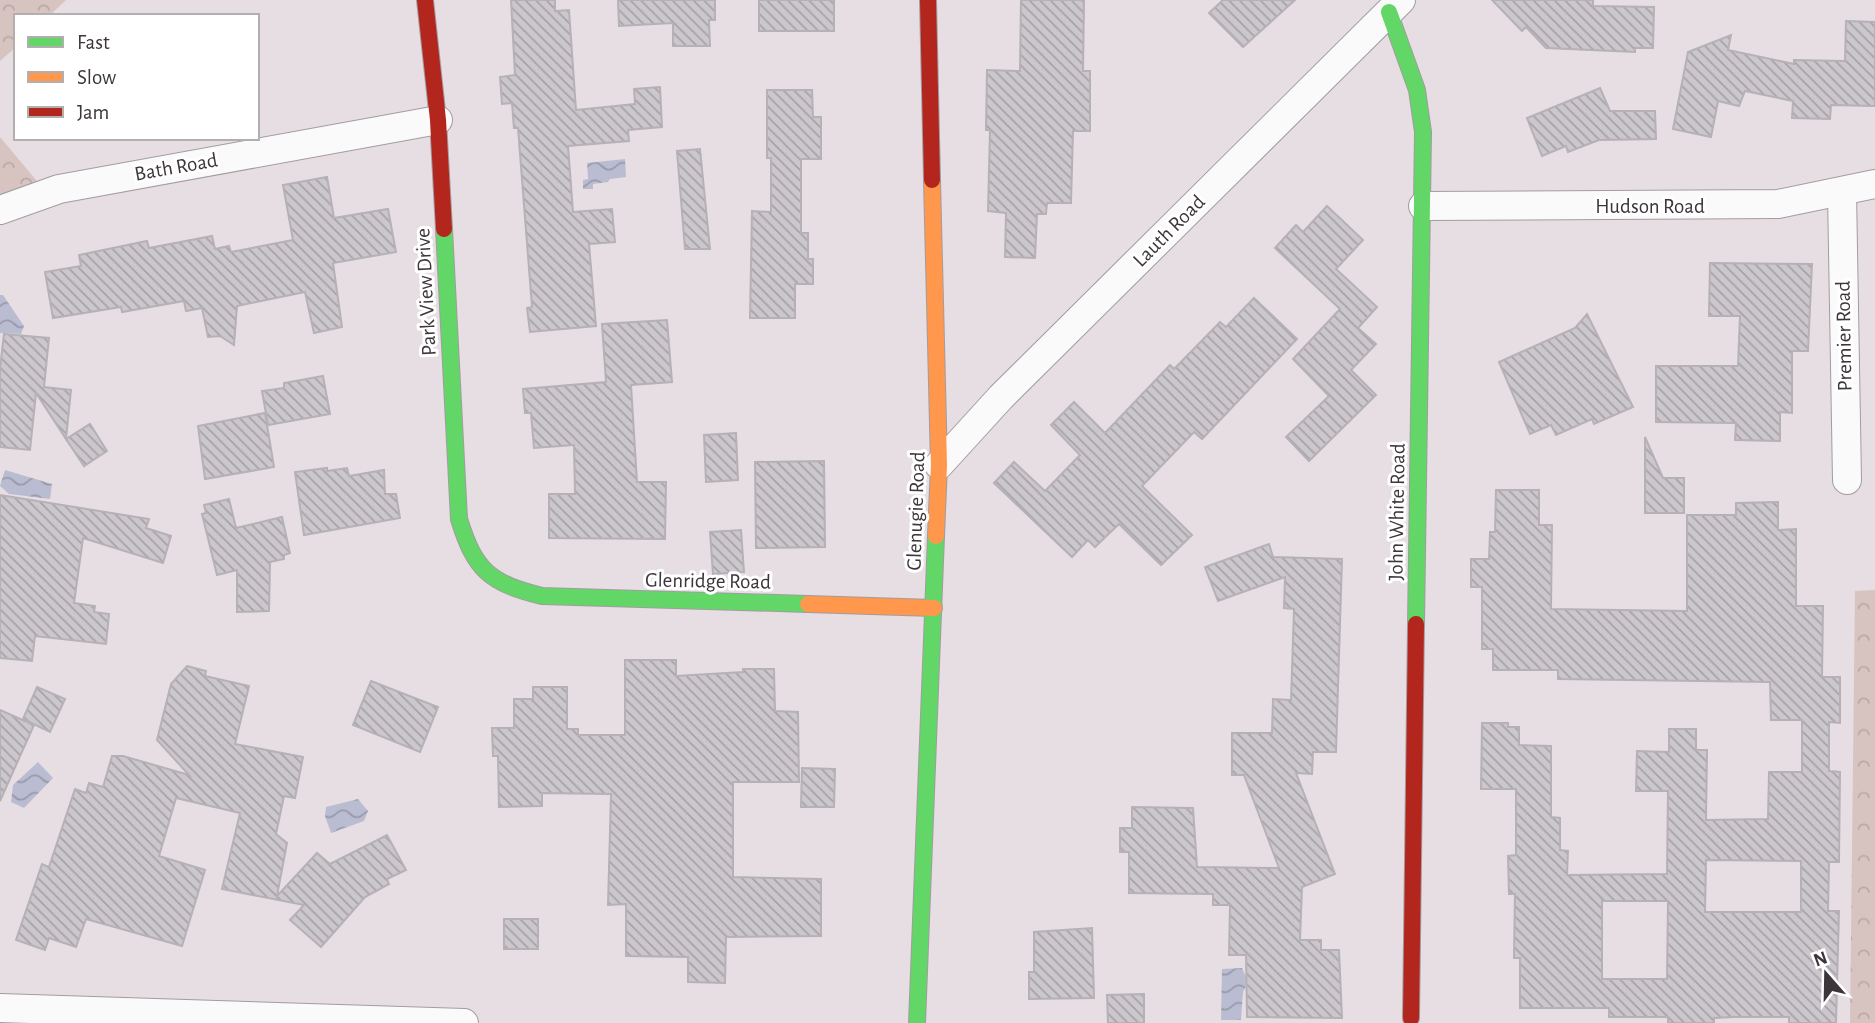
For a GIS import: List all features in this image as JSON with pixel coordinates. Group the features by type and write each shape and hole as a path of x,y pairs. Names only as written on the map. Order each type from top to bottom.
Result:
{"street":[{"name":"Park View Drive","path":"425,0 438,120 459,519 473,559 485,577"},
{"name":"Glenugie Road","path":"917,1023 939,465 928,0"},
{"name":"Lauth Road","path":"939,465 1001,397 1395,6"},
{"name":"John White Road","path":"1395,6 1417,90 1423,132 1411,1018"},
{"name":"Bath Road","path":"0,210 59,188 438,120"},
{"name":"Hudson Road","path":"1423,206 1778,204 1875,184"},
{"name":"Premier Road","path":"1842,192 1847,480"},
{"name":"Glenridge Road","path":"485,577 516,590 542,596 934,608"},
{"path":"0,1008 464,1023"}],"green space":[{"path":"0,0 66,0 51,14 14,14 14,49 0,61"},
{"path":"0,137 47,193 0,211"},
{"path":"1875,590 1875,1023 1850,1023 1855,591"}],"water":[{"path":"625,159 626,177 593,184 593,189 583,189 583,180 588,179 587,163"},
{"path":"0,295 3,295 24,326 21,334 0,333"},
{"path":"5,470 52,484 50,499 9,494 0,486"},
{"path":"38,762 53,778 24,808 11,802 13,785"},
{"path":"358,799 368,811 364,821 331,833 325,816 326,807"},
{"path":"1242,968 1248,982 1243,992 1241,1020 1221,1020 1222,969"}],"building":[{"path":"511,0 555,0 555,11 569,10 576,110 635,104 634,89 660,87 662,127 628,130 629,141 568,146 573,212 612,209 615,242 589,244 596,326 530,332 527,308 532,307 518,128 514,128 512,103 502,104 500,77 515,75"},
{"path":"618,0 715,0 715,20 709,20 710,46 673,46 673,23 619,26"},
{"path":"759,0 834,0 834,31 759,31"},
{"path":"1021,0 1084,0 1083,71 1090,71 1090,131 1073,131 1071,203 1047,203 1046,214 1037,214 1035,258 1005,257 1006,213 988,211 990,130 986,130 987,70 1020,71"},
{"path":"1223,0 1295,0 1243,47 1209,13"},
{"path":"1492,0 1593,0 1593,6 1654,7 1653,48 1635,48 1635,52 1546,48 1526,27 1522,31"},
{"path":"1846,21 1875,22 1875,106 1831,105 1830,119 1792,118 1793,101 1745,91 1739,106 1718,101 1711,137 1673,129 1688,52 1731,35 1728,50 1794,64 1794,60 1845,61"},
{"path":"1600,88 1610,111 1655,111 1656,139 1599,140 1568,152 1566,146 1542,156 1527,118"},
{"path":"767,90 812,90 813,117 821,117 821,159 801,159 801,233 808,233 808,259 813,259 813,284 795,284 795,318 750,318 752,211 771,212 771,158 767,158"},
{"path":"700,149 710,249 685,249 677,151"},
{"path":"327,177 334,218 388,209 396,252 333,263 342,327 314,333 305,292 237,306 234,345 220,336 208,337 202,308 186,311 184,301 122,312 121,307 53,318 45,272 81,266 79,255 147,241 149,248 212,236 215,249 229,246 231,252 293,240 283,185"},
{"path":"1327,206 1363,240 1336,269 1377,307 1358,328 1376,344 1351,370 1376,395 1309,461 1286,437 1329,396 1293,359 1340,309 1275,248 1296,225 1303,232"},
{"path":"1710,263 1812,264 1808,351 1792,351 1792,413 1780,412 1780,441 1735,440 1736,423 1656,422 1656,366 1738,366 1740,316 1709,316"},
{"path":"1254,298 1297,339 1202,439 1194,432 1142,486 1192,535 1161,565 1119,524 1095,547 1088,540 1072,557 994,483 1014,462 1045,491 1080,455 1051,425 1074,402 1105,433 1170,365 1174,369 1220,322 1226,327"},
{"path":"1587,314 1633,407 1594,424 1592,419 1556,435 1551,425 1530,434 1499,362 1575,328"},
{"path":"667,320 672,382 631,385 637,482 666,482 665,539 549,538 549,494 575,494 574,445 534,448 531,413 525,413 523,389 606,382 602,324"},
{"path":"4,334 49,338 44,387 71,390 66,439 36,393 30,450 0,447 0,368"},
{"path":"323,376 330,414 268,425 262,391 284,388 284,383"},
{"path":"265,413 274,467 205,479 198,426"},
{"path":"90,424 107,451 84,466 66,439"},
{"path":"736,433 738,480 706,482 704,435"},
{"path":"1645,437 1663,478 1684,478 1684,513 1645,513"},
{"path":"824,461 825,547 756,548 755,462"},
{"path":"327,468 327,471 347,468 349,476 384,470 385,494 396,494 400,518 304,535 295,472"},
{"path":"1496,490 1539,490 1539,525 1552,525 1551,609 1687,611 1687,515 1736,515 1736,503 1778,502 1778,530 1796,529 1796,606 1823,606 1822,677 1840,677 1840,723 1829,722 1829,771 1840,772 1839,862 1829,862 1828,911 1839,911 1836,1023 1789,1023 1789,1017 1734,1017 1714,1018 1714,1023 1668,1023 1668,1017 1609,1017 1609,1008 1520,1008 1520,958 1514,958 1515,894 1509,894 1508,856 1516,855 1516,789 1481,789 1482,723 1508,723 1508,727 1519,727 1519,745 1551,746 1551,817 1560,818 1560,850 1568,851 1567,875 1667,874 1668,791 1636,791 1637,751 1669,752 1669,729 1696,729 1696,750 1707,750 1706,820 1768,819 1769,772 1802,772 1802,720 1771,720 1770,682 1558,679 1558,670 1493,670 1493,649 1482,649 1482,587 1471,587 1471,559 1489,559 1490,532 1495,532","holes":["1706,860 1801,861 1801,912 1705,912","1602,901 1668,901 1667,979 1602,979"]},
{"path":"0,495 149,519 146,528 171,536 163,563 83,538 74,603 95,606 94,612 109,614 106,644 35,636 32,661 0,658"},
{"path":"229,499 236,528 282,517 290,553 284,555 284,559 270,562 269,611 237,612 237,570 217,575 202,514 206,513 204,505"},
{"path":"741,530 744,572 713,574 710,532"},
{"path":"1269,544 1273,557 1342,559 1336,752 1313,752 1312,774 1296,773 1335,874 1302,887 1300,940 1321,940 1321,950 1339,950 1342,1018 1247,1017 1246,955 1229,955 1230,905 1213,905 1213,894 1129,893 1129,852 1120,852 1120,828 1132,828 1132,807 1193,808 1197,867 1279,868 1244,775 1232,775 1232,733 1272,733 1273,699 1291,700 1294,609 1284,608 1285,577 1218,601 1205,567"},
{"path":"625,660 676,660 676,676 743,672 743,669 774,669 775,711 798,712 799,782 733,782 733,877 821,879 821,936 726,937 725,983 688,982 688,957 626,956 626,904 608,905 611,794 542,793 542,806 499,807 498,756 493,756 492,728 514,728 514,699 533,699 533,687 567,687 567,729 578,729 578,735 625,735"},
{"path":"187,666 206,671 205,676 249,686 235,744 303,757 295,798 284,796 276,834 287,843 277,896 317,853 330,864 387,835 406,870 387,879 389,884 365,897 321,947 290,920 304,905 222,889 240,813 176,798 159,856 205,870 182,946 86,919 76,947 49,938 45,950 16,940 42,864 49,867 75,789 86,793 89,783 103,787 112,756 123,756 189,775 157,740 171,684"},
{"path":"371,681 438,707 420,752 353,725"},
{"path":"37,687 65,699 50,732 23,719"},
{"path":"0,710 34,725 0,801"},
{"path":"802,768 835,769 834,807 801,807"},
{"path":"504,919 538,919 538,949 504,949"},
{"path":"1092,928 1094,998 1029,999 1029,972 1034,972 1034,932"},
{"path":"1144,994 1144,1023 1108,1023 1107,995"}],"traffic: fast":[{"path":"1389,12 1417,90 1423,132 1416,624"},
{"path":"444,229 459,519 471,551 487,572 509,586 542,596 808,604"},
{"path":"917,1023 936,536"}],"traffic: slow":[{"path":"932,180 939,465 936,536"},
{"path":"808,604 934,608"}],"traffic: jam":[{"path":"425,0 438,120 444,229"},
{"path":"928,0 932,180"},
{"path":"1411,1018 1416,624"}]}
